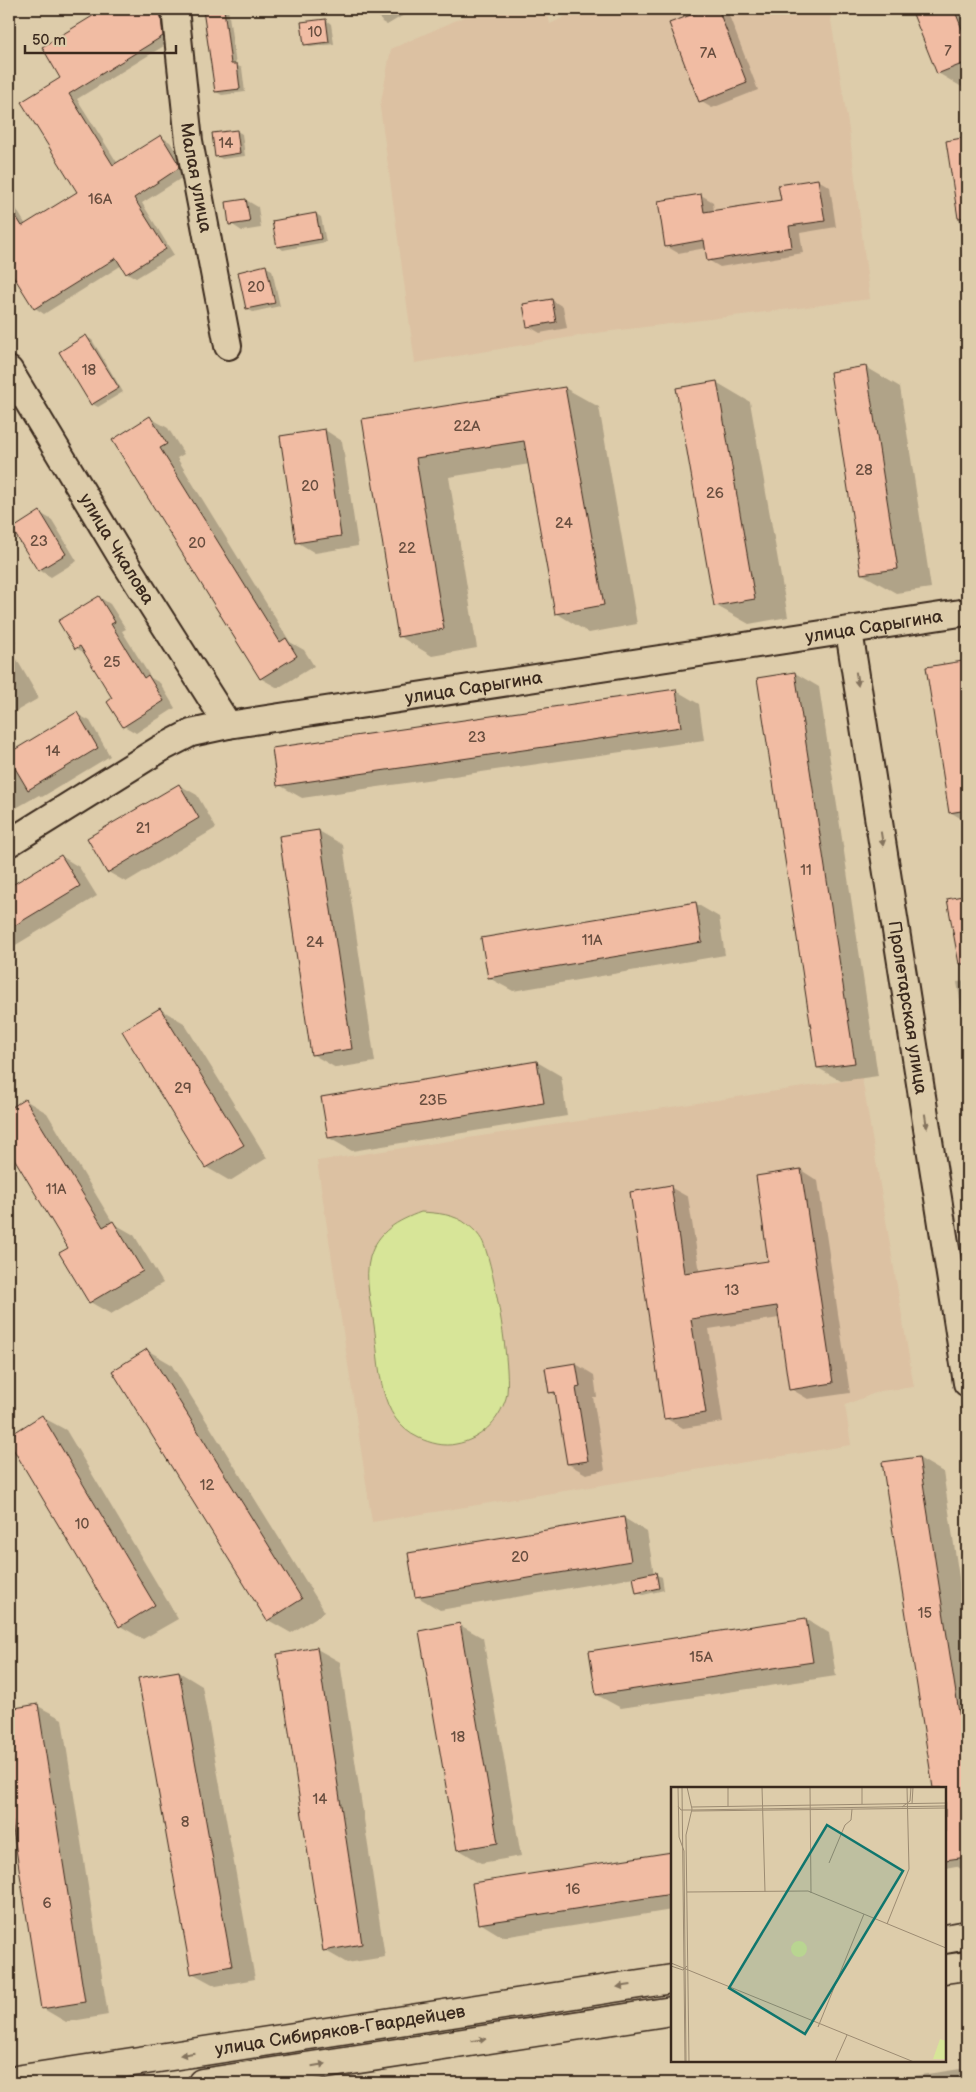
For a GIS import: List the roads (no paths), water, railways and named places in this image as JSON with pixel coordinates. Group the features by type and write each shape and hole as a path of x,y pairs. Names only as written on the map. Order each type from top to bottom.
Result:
{"main road":[{"path":"946,1939 967,1935"},
{"path":"946,1969 967,1966"},
{"name":"улица Сибиряков-Гвардейцев","path":"9,2081 671,1979"},
{"name":"улица Сибиряков-Гвардейцев","path":"202,2083 671,2011"}],"street":[{"name":"Малая улица","path":"175,9 189,141 228,346"},
{"name":"улица Чкалова","path":"9,370 122,558 228,725"},
{"name":"улица Сарыгина","path":"9,843 160,749 191,733 228,725 967,612"},
{"name":"Пролетарская улица","path":"849,631 967,1383"}]}
